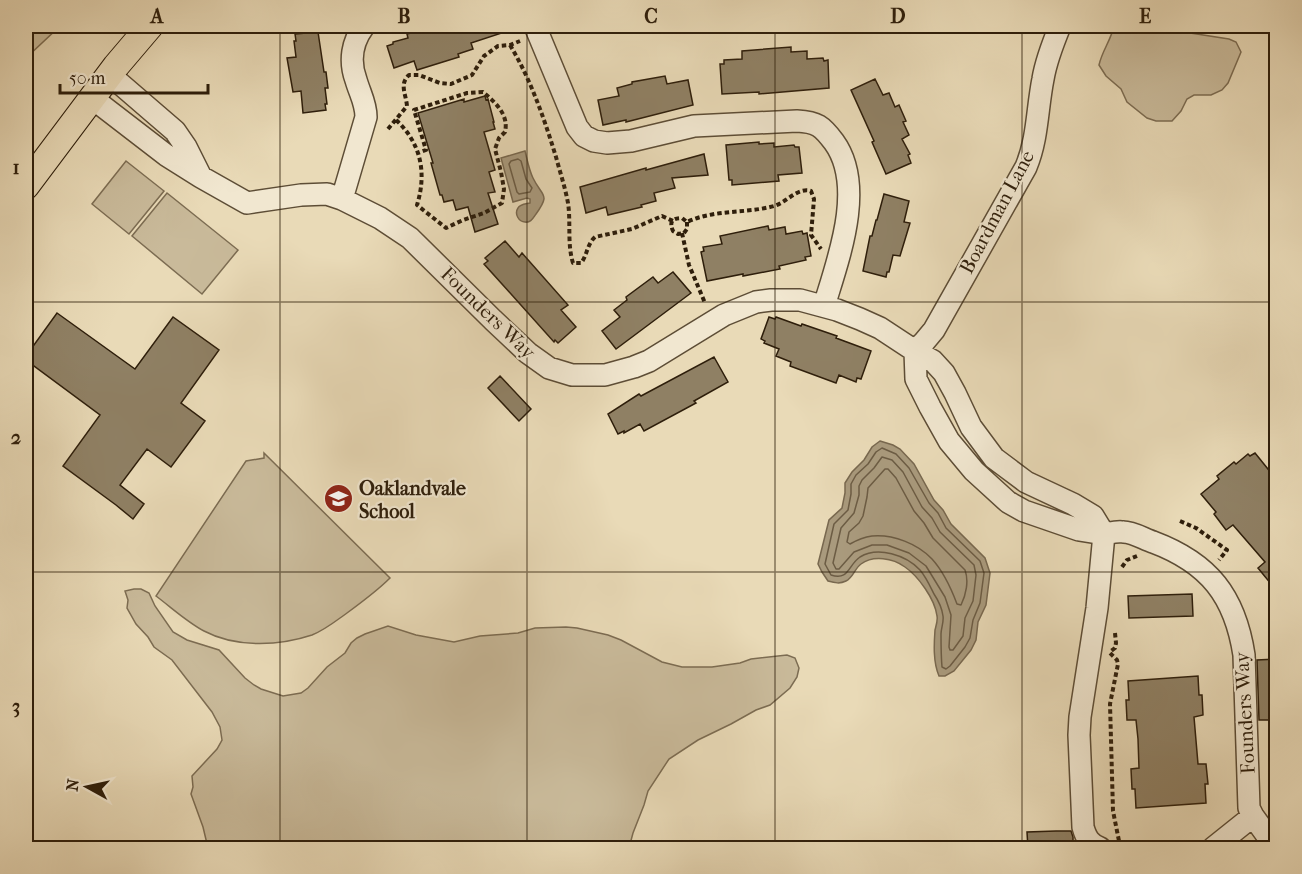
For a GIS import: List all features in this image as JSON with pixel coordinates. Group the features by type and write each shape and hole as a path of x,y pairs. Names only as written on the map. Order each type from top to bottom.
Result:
{"main road":[{"path":"26,186 150,26"}],"street":[{"path":"342,199 366,117 366,108 353,69 352,52 357,35 364,26"},
{"name":"Boardman Lane","path":"915,351 934,330 1026,167 1035,138 1045,70 1060,26"},
{"path":"537,29 577,127 584,136 594,141 606,143 631,141 694,126 797,121 809,121 819,125 840,150 848,177 849,194 847,215 824,306"},
{"path":"110,75 175,131 201,177"},
{"name":"Founders Way","path":"92,98 166,154 247,203 327,194 380,218 410,238 528,353 556,371 572,375 605,375 620,372 649,361 724,315 744,306 771,300 800,300 824,306 880,328 933,360 944,373 971,427 994,458 1026,482 1093,516 1104,534"},
{"name":"Founders Way","path":"915,351 916,379 949,441 974,471 1008,502 1024,511 1079,530 1104,534 1122,531 1170,548 1186,557 1211,578 1228,604 1242,640 1250,808 1253,816"},
{"path":"1100,849 1092,845 1083,827 1079,735 1082,699 1097,608 1104,534"},
{"path":"1213,849 1253,816 1276,848"}],"path":[{"path":"388,129 407,106 403,89 406,77 419,75 440,83 451,84 472,75 484,56 498,46 510,45 537,29"},
{"path":"510,45 531,84 551,142 568,206 573,263 581,263 584,260 595,237 632,229 662,216 673,220 682,218 687,222"},
{"path":"396,120 412,137 418,153 422,188 417,205 446,228 484,213 502,202 504,189 495,149 499,138 505,132 506,121 504,113 483,92 467,93 414,110 426,150 418,153"},
{"path":"687,222 716,213 770,207 781,203 799,191 811,191 814,199 811,235 821,250 820,273 832,277"},
{"path":"673,220 671,226 678,234 687,229 687,222"},
{"path":"681,233 688,265 713,322"},
{"path":"1180,520 1196,528 1227,550 1215,564 1204,571"},
{"path":"1120,574 1127,560 1144,556"},
{"path":"1115,631 1116,645 1110,654 1118,664 1110,704 1113,811 1119,841 1124,849"}],"shaded area":[{"path":"26,26 60,26 26,58"},
{"path":"1114,26 1167,26 1171,30 1229,39 1236,42 1241,52 1228,83 1222,90 1211,95 1194,95 1187,99 1181,111 1172,121 1156,121 1147,118 1127,102 1121,89 1106,76 1099,65"},
{"path":"126,161 164,191 129,234 92,204"},
{"path":"167,193 238,250 202,294 132,236"},
{"path":"264,453 390,578 358,605 317,633 299,639 272,643 244,643 216,637 204,631 156,596 246,461 264,458"},
{"path":"141,589 149,593 173,632 187,640 219,650 254,685 283,696 301,693 345,653 357,638 388,626 416,635 454,642 480,636 518,633 535,628 577,628 608,635 662,662 682,667 712,667 787,655 795,658 799,668 797,677 790,688 770,705 698,740 669,759 648,791 629,848 208,848 191,794 192,776 217,749 222,740 220,727 212,712 172,660 154,647 136,624 127,608 128,600 125,591"}],"water":[{"path":"525,151 532,175 544,198 534,217 530,221 523,222 517,215 518,208 530,203 530,199 513,202 501,158"},
{"path":"880,441 900,449 914,464 934,500 951,524 985,558 990,573 986,605 978,622 976,640 954,671 945,676 939,676 935,659 936,609 925,588 910,571 889,560 871,559 859,566 848,580 837,583 828,581 818,564 829,520 842,508 845,483 872,447"}],"building":[{"path":"421,26 514,26 514,29 471,43 473,49 458,54 459,57 417,70 414,61 394,68 387,46 408,38 407,34 422,30"},
{"path":"318,32 328,88 325,88 326,110 303,113 301,91 293,92 287,58 296,57 295,34"},
{"path":"791,47 791,52 807,51 807,59 828,60 829,88 759,94 759,92 722,94 720,64 724,64 724,60 742,59 742,51"},
{"path":"665,76 667,84 688,80 693,105 626,122 626,120 603,125 598,100 619,96 617,88 632,84 632,82"},
{"path":"875,79 883,95 889,93 895,107 899,105 909,135 902,139 910,154 908,155 911,163 886,174 851,90"},
{"path":"485,96 486,100 488,99 495,129 484,132 495,170 489,172 495,192 488,193 498,224 475,232 468,207 456,210 453,200 444,202 440,195 418,113 464,99 464,102"},
{"path":"759,142 759,144 774,143 774,147 794,145 799,147 802,173 778,175 779,181 732,185 732,180 729,180 726,145"},
{"path":"704,154 708,175 672,178 675,188 654,193 656,201 641,205 642,207 608,215 606,207 586,213 580,187"},
{"path":"884,194 909,201 904,222 910,223 900,256 893,255 886,277 863,271 870,236 872,236"},
{"path":"768,226 769,230 785,227 786,234 802,231 803,234 807,233 811,256 805,257 806,260 779,266 780,269 707,281 701,252 704,251 703,247 722,244 720,236"},
{"path":"505,241 519,257 522,253 568,305 561,310 576,327 558,343 555,340 554,342 484,264 488,261 485,258"},
{"path":"673,272 691,293 616,349 602,331 620,317 614,310 627,300 626,297 653,277 658,283"},
{"path":"57,313 135,369 173,317 219,350 181,403 205,421 171,467 147,449 120,485 144,504 133,519 63,466 100,415 26,360 26,356"},
{"path":"769,317 775,319 776,317 801,326 802,324 871,351 861,379 857,378 856,382 839,375 836,383 790,366 791,362 776,356 779,349 764,343 765,341 761,339"},
{"path":"714,357 728,382 694,401 696,403 644,431 640,424 618,434 608,414 639,394 641,396"},
{"path":"500,376 531,409 519,421 488,388"},
{"path":"1255,453 1276,479 1276,590 1258,568 1265,562 1233,525 1226,530 1214,514 1216,512 1201,494 1234,462 1236,464 1248,454 1250,456"},
{"path":"1192,594 1193,616 1129,618 1128,596"},
{"path":"1276,659 1276,720 1259,720 1257,660"},
{"path":"1198,676 1203,715 1194,717 1198,764 1206,764 1208,784 1205,784 1206,803 1136,808 1131,769 1139,768 1138,739 1136,720 1127,720 1128,681"},
{"path":"1071,831 1073,849 1028,849 1027,832"}],"place":[{"name":"Oaklandvale School","path":"338,499"}]}
